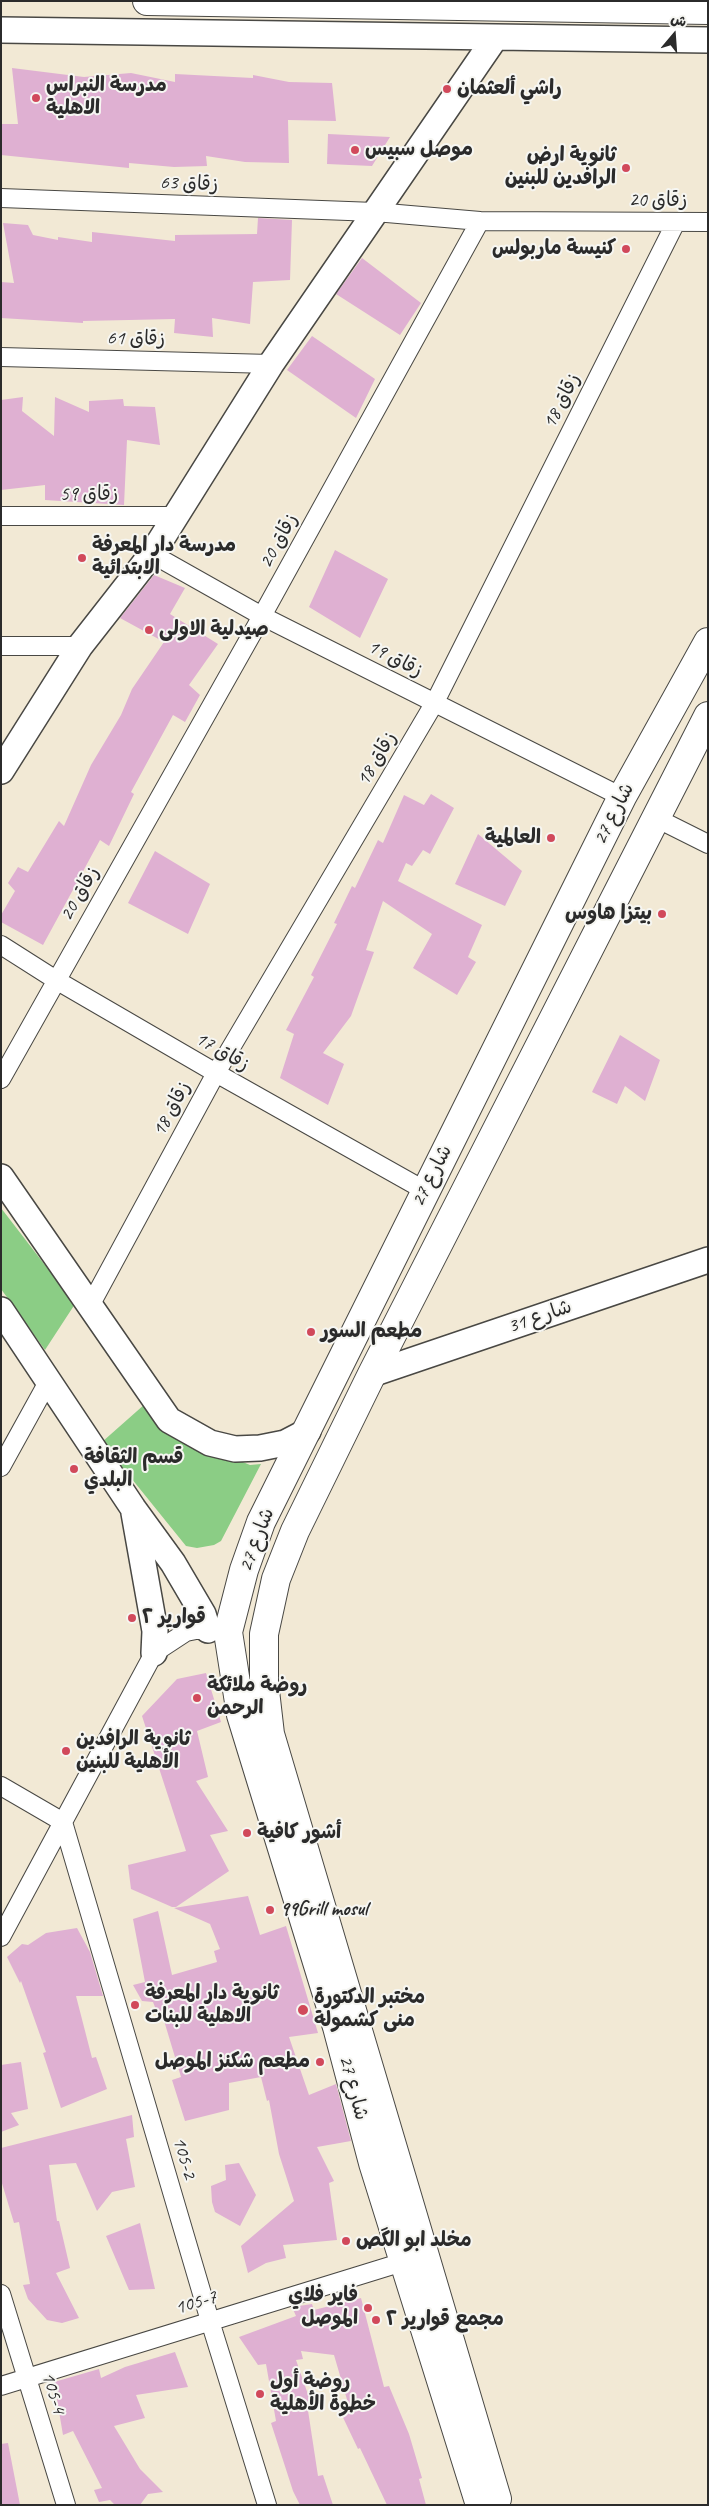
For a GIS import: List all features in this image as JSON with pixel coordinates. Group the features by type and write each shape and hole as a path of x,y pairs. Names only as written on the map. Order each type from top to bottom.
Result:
{"main road":[{"path":"147,1 708,10"},
{"name":"شارع 27","path":"480,2505 373,2163 337,2027 241,1715 218,1631 244,1570 261,1522 308,1431 424,1190 490,1064 622,797 708,642"},
{"name":"شارع 27","path":"499,2505 273,1743 264,1682 264,1634 276,1579 295,1531 372,1374 524,1080 708,716"},
{"path":"490,1064 524,1080"}],"street":[{"path":"1,30 708,40"},
{"path":"1,771 80,646 152,554 271,364 495,38"},
{"name":"زقاق 63","path":"1,198 375,212 480,221"},
{"name":"زقاق 20","path":"1,1079 262,616 480,221 708,222"},
{"name":"زقاق 18","path":"90,1304 216,1073 435,702 676,222"},
{"name":"زقاق 61","path":"1,357 271,364"},
{"name":"زقاق 59","path":"1,516 176,516"},
{"name":"زقاق 19","path":"152,554 262,616 622,797"},
{"path":"1,646 80,646"},
{"path":"656,818 708,844"},
{"name":"زقاق 17","path":"1,945 56,980 216,1073 424,1190"},
{"path":"1,1177 170,1420 210,1443 235,1448 252,1448 285,1442 308,1431"},
{"name":"شارع 31","path":"372,1374 708,1260"},
{"path":"1,1310 133,1508 173,1563 203,1614 218,1631"},
{"path":"1,1467 49,1380"},
{"path":"1,1937 154,1653 155,1631 133,1508"},
{"path":"154,1653 186,1632 218,1631"},
{"path":"1,1786 63,1822"},
{"name":"105-2","path":"63,1822 210,2321 267,2505"},
{"name":"105-7","path":"1,2386 403,2262"},
{"name":"105-4","path":"1,2294 66,2505"}],"green space":[{"path":"1,1208 75,1304 45,1350 1,1289"},
{"path":"145,1404 168,1431 250,1465 261,1464 221,1541 214,1545 197,1548 186,1546 102,1442"}],"building":[{"path":"12,68 84,77 131,73 175,82 175,74 253,78 253,75 289,82 332,83 336,121 288,120 289,163 245,162 206,156 207,166 174,167 129,163 129,168 1,155 1,124 18,124"},
{"name":"موصل سبيس","path":"328,134 390,137 372,166 327,164"},
{"path":"258,218 292,220 290,280 253,282 250,324 212,318 213,337 174,333 175,319 83,321 83,323 1,318 1,282 14,283 3,223 28,225 33,235 58,240 58,237 92,242 92,232 175,241 175,235 257,234"},
{"path":"362,258 421,303 400,335 336,294"},
{"path":"312,336 375,379 356,418 287,370"},
{"path":"23,397 22,411 54,436 55,397 89,412 89,401 123,399 124,406 155,407 160,445 127,440 124,505 45,500 45,485 1,490 1,400"},
{"path":"335,550 388,579 360,638 309,607"},
{"path":"154,575 185,588 170,614 218,644 189,685 200,695 185,722 173,715 131,792 134,794 109,846 100,840 43,945 1,922 1,915 15,891 8,883 18,867 28,872 59,821 64,826 91,765 121,715 132,689 164,642 120,618"},
{"path":"431,794 454,808 430,854 423,850 412,866 406,863 398,881 482,925 468,957 476,962 457,995 413,968 432,934 383,901 366,950 374,952 351,1016 323,1053 344,1064 328,1105 280,1078 294,1034 286,1030 314,977 311,975 337,924 334,923 352,886 355,888 378,840 383,843 404,795 424,805"},
{"path":"478,834 522,871 505,906 455,884"},
{"path":"155,851 210,884 188,934 128,903"},
{"path":"620,1035 660,1060 645,1101 625,1086 617,1104 592,1092"},
{"path":"206,1673 221,1722 197,1731 208,1777 196,1781 228,1831 210,1835 229,1871 176,1907 172,1907 131,1889 128,1865 186,1851 142,1716 177,1679"},
{"path":"248,1896 260,1935 286,1926 318,2033 289,2037 309,2095 336,2084 351,2141 317,2147 334,2181 329,2183 337,2240 283,2245 286,2258 266,2263 248,2273 241,2246 294,2201 279,2154 269,2100 267,2101 261,2077 229,2083 229,2110 185,2121 172,2080 181,2077 162,2014 158,2015 153,2002 142,2001 133,1985 145,1982 133,1919 158,1911 172,1975 217,1962 214,1951 220,1949 210,1924 174,1908"},
{"path":"77,1928 90,1952 103,1996 76,1996 92,2058 96,2057 107,2089 61,2108 43,2053 46,2052 21,1981 20,1983 7,1957 22,1944 28,1945 46,1933"},
{"path":"21,2062 28,2109 11,2113 19,2125 1,2132 1,2065"},
{"path":"132,2115 134,2137 126,2139 135,2187 112,2192 97,2211 76,2163 49,2165 57,2221 59,2221 70,2268 56,2273 79,2318 62,2323 47,2320 28,2299 23,2285 30,2284 19,2222 14,2223 1,2180 1,2148"},
{"path":"239,2163 256,2195 240,2226 215,2212 211,2186 226,2180 225,2165"},
{"path":"140,2223 155,2289 129,2290 106,2236"},
{"path":"361,2298 384,2387 389,2386 409,2434 422,2478 419,2479 426,2505 387,2505 338,2407 348,2403 334,2355 301,2351 303,2359 296,2360 311,2403 307,2404 318,2476 323,2475 333,2505 300,2505 293,2491 271,2423 276,2421 266,2364 258,2365 239,2337 296,2316 292,2307 312,2304 314,2310"},
{"path":"175,2352 188,2387 136,2395 145,2418 114,2426 140,2469 163,2492 148,2494 140,2505 115,2505 110,2500 99,2502 94,2490 102,2488 73,2431 63,2435 54,2382 99,2369 101,2378 125,2367"},
{"path":"8,2443 20,2505 1,2505 1,2444"}],"place":[{"name":"راشي ألعثمان","path":"447,89"},
{"name":"مدرسة النبراس الاهلية","path":"36,98"},
{"name":"موصل سبيس","path":"355,150"},
{"name":"ثانوية ارض الرافدين للبنين","path":"626,168"},
{"name":"كنيسة ماربولس","path":"626,249"},
{"name":"مدرسة دار المعرفة الابتدائية","path":"82,558"},
{"name":"صيدلية الاولى","path":"149,630"},
{"name":"العالمية","path":"551,838"},
{"name":"بيتزا هاوس","path":"662,914"},
{"name":"مطعم السور","path":"311,1332"},
{"name":"قسم الثقافة البلدي","path":"74,1469"},
{"name":"قوارير ٢","path":"132,1618"},
{"name":"روضة ملائكة الرحمن","path":"197,1698"},
{"name":"ثانوية الرافدين الأهلية للبنين","path":"66,1751"},
{"name":"أشور كافية","path":"247,1833"},
{"name":"99Grill mosul","path":"270,1910"},
{"name":"ثانوية دار المعرفة الاهلية للبنات","path":"135,2005"},
{"name":"مختبر الدكتورة منى كشمولة","path":"303,2010"},
{"name":"مطعم شكنز الموصل","path":"320,2062"},
{"name":"مخلد ابو الگص","path":"346,2241"},
{"name":"فاير فلاي الموصل","path":"368,2308"},
{"name":"مجمع قوارير ٢","path":"376,2320"},
{"name":"روضة أول خطوة الأهلية","path":"260,2394"}]}
